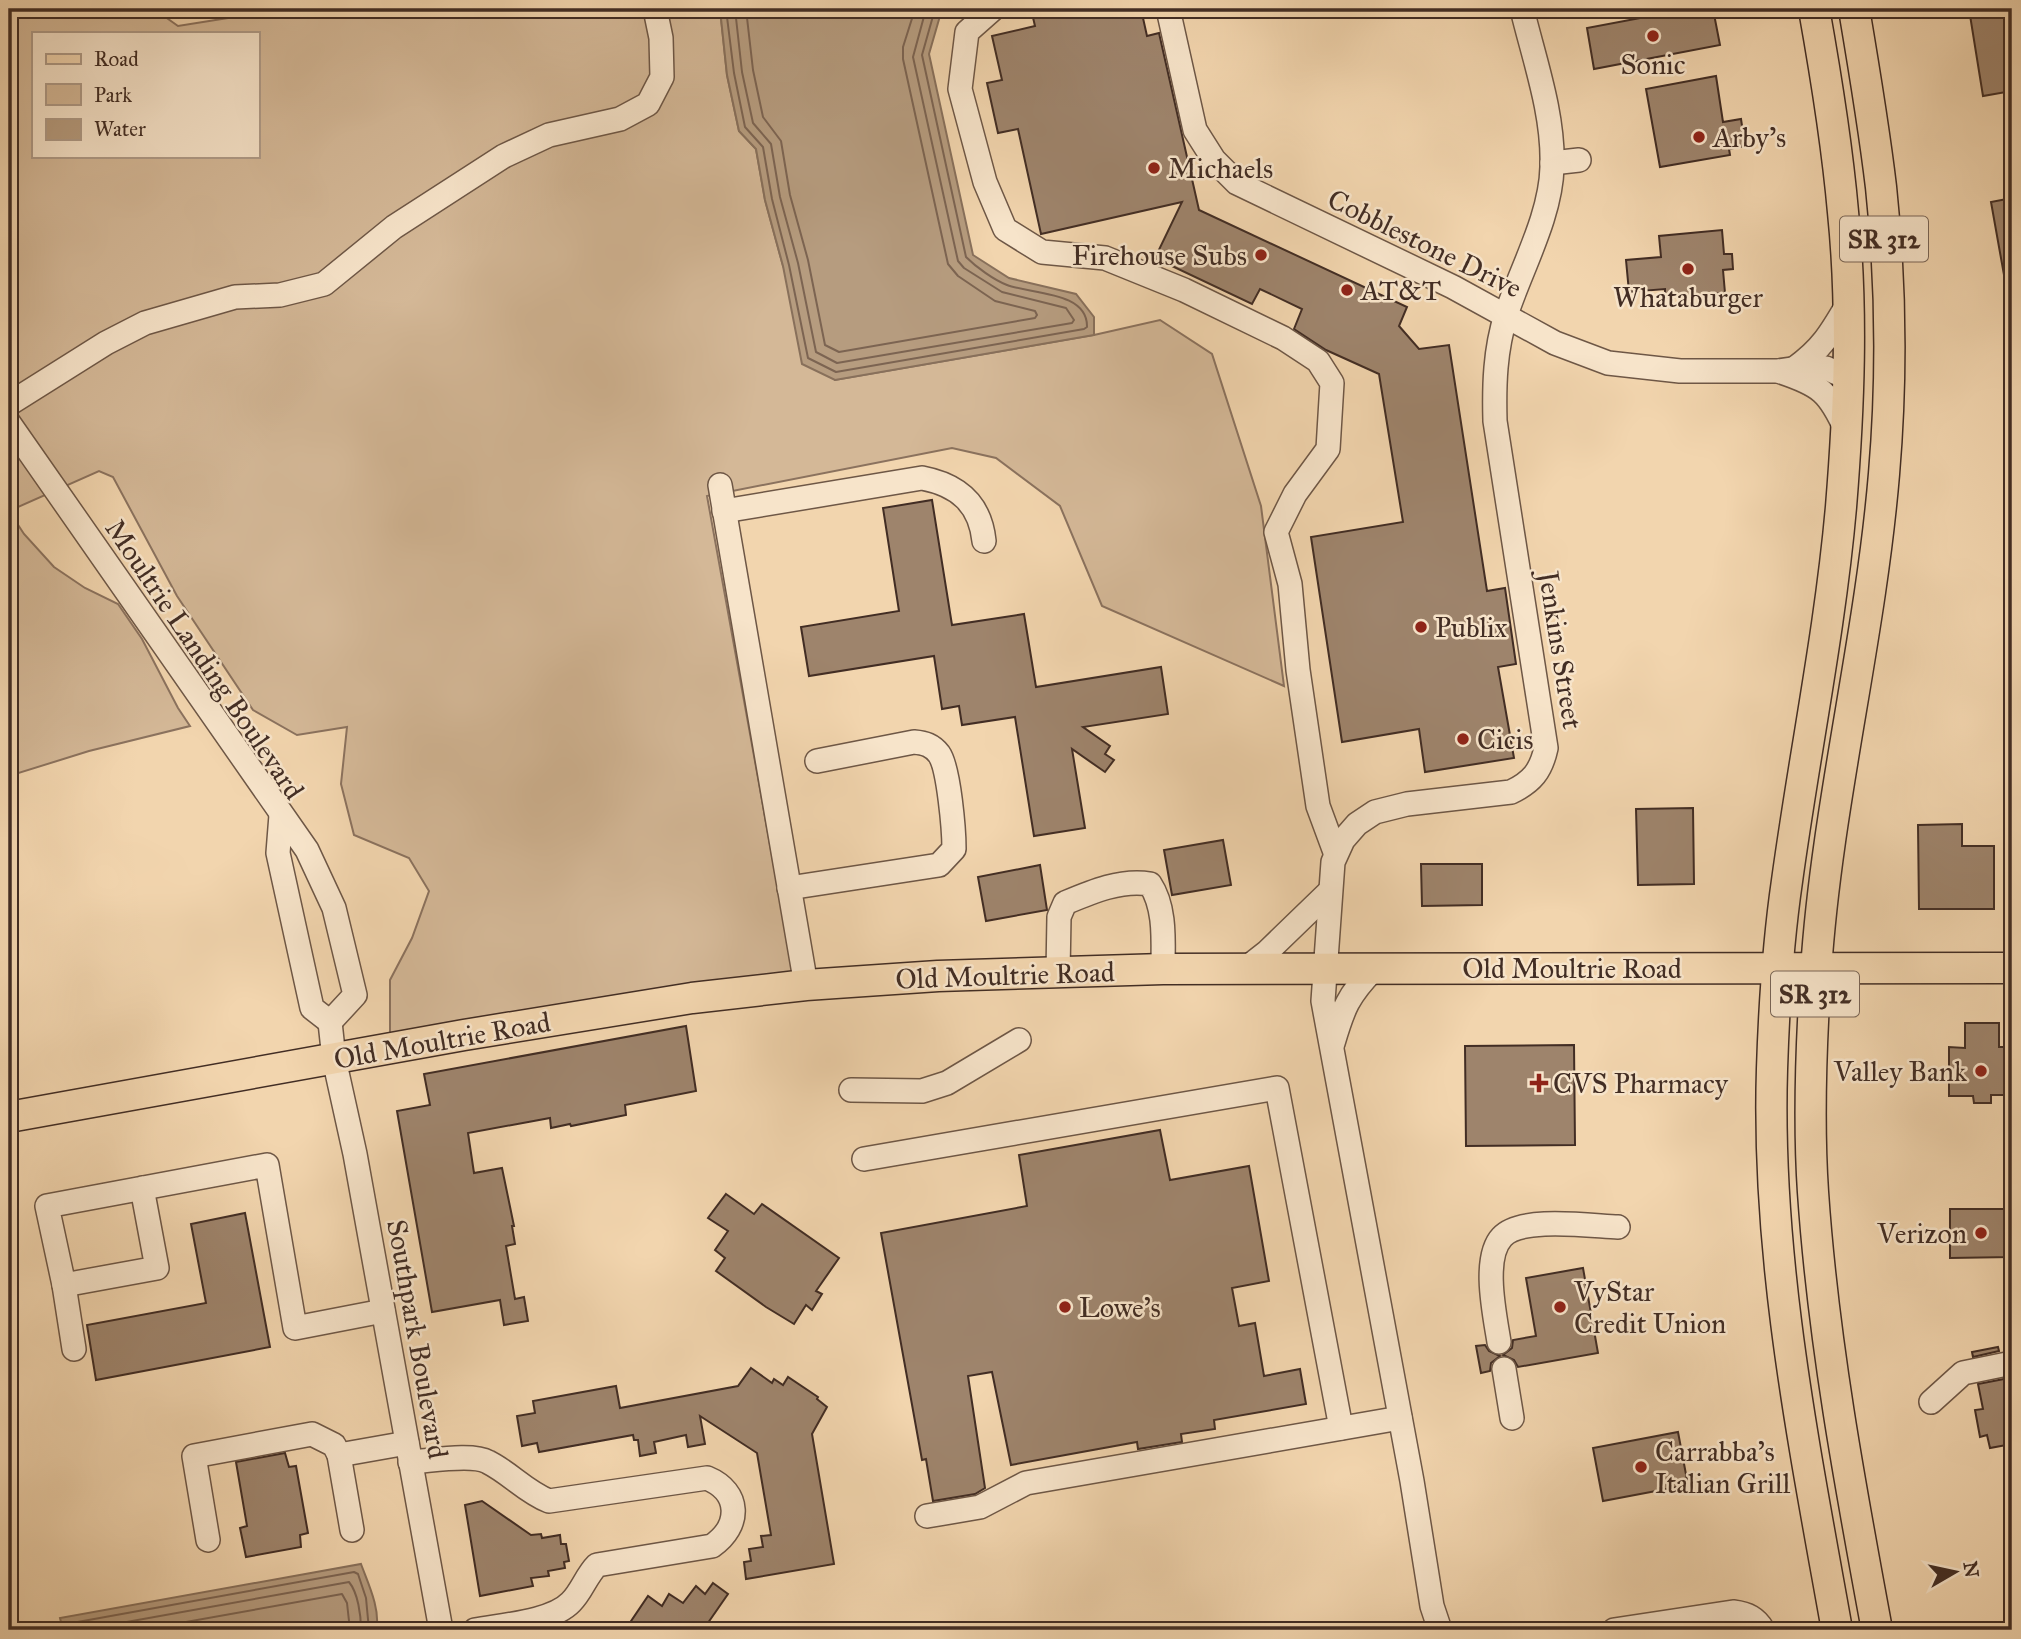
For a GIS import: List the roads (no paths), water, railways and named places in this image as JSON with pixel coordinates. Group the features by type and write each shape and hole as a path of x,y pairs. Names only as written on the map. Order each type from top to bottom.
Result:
{"main road":[{"name":"SR 312","path":"1814,9 1836,145 1844,215 1849,302 1848,378 1846,431 1832,581 1788,871 1777,967 1772,1071 1772,1165 1784,1307 1837,1630"},
{"name":"SR 312","path":"1854,9 1875,143 1886,267 1888,387 1884,471 1877,538 1828,867 1816,967 1811,1107 1812,1188 1819,1268 1840,1417 1877,1630"},
{"path":"1848,378 1868,410 1884,471"},
{"name":"Old Moultrie Road","path":"9,1117 464,1035 692,998 806,985 938,976 1163,969 2012,968"},
{"path":"1801,1423 1840,1417"}],"street":[{"path":"9,404 106,343 145,323 235,297 280,295 324,284 394,227 504,156 549,135 620,119 648,104 662,77 661,38 655,9"},
{"path":"993,9 967,32 960,89 985,182 1005,229 1042,252 1105,258 1184,290 1283,338 1318,361 1332,383 1328,449 1295,494 1276,532 1290,584 1298,670 1318,806 1335,852 1323,1001 1432,1606 1440,1630"},
{"name":"Cobblestone Drive","path":"1168,9 1195,130 1213,160 1237,183 1344,237 1453,287 1555,343 1608,363 1680,370 1826,368 1848,378"},
{"path":"1506,316 1548,201 1552,163 1546,110 1522,9"},
{"path":"1552,163 1578,160"},
{"path":"1786,369 1814,354 1830,335 1849,302"},
{"name":"Jenkins Street","path":"1335,852 1357,824 1375,812 1407,804 1511,792 1526,785 1543,763 1546,748 1495,421 1494,380 1498,345 1506,316"},
{"name":"Cobblestone Drive","path":"1786,369 1821,391 1835,405 1846,431"},
{"name":"Moultrie Landing Boulevard","path":"9,423 281,815 278,853 312,1008 330,1021"},
{"path":"724,511 922,478 950,485 965,497 977,513 984,541"},
{"path":"720,485 806,985"},
{"path":"789,888 939,865 954,849 945,771 940,755 928,744 914,742 817,761"},
{"path":"281,815 307,850 334,908 355,995 330,1021"},
{"path":"1058,972 1059,918 1065,903 1093,891 1136,882 1150,884 1156,894 1162,923 1163,969"},
{"path":"1244,970 1267,953 1330,891"},
{"path":"1332,1046 1340,1016 1349,998 1374,969"},
{"name":"Southpark Boulevard","path":"330,1021 334,1059 355,1154 441,1630"},
{"path":"851,1090 922,1091 947,1083 1019,1040"},
{"path":"864,1159 1277,1088 1341,1428"},
{"path":"74,1349 47,1206 268,1165 295,1328 383,1311"},
{"path":"64,1285 157,1268 142,1188"},
{"path":"1499,1342 1490,1291 1493,1259 1500,1238 1512,1228 1539,1224 1618,1227"},
{"path":"1931,1402 1963,1373 2012,1363"},
{"path":"1504,1369 1512,1418"},
{"path":"927,1516 980,1507 1026,1483 1400,1418"},
{"path":"208,1540 194,1456 312,1434 334,1445 339,1455 352,1530"},
{"path":"339,1455 409,1452 486,1460 533,1495 549,1501 707,1478 725,1489 731,1499 732,1524 727,1534 712,1546 597,1565 587,1576 573,1601 561,1611 475,1630"},
{"path":"1614,1630 1733,1612 1746,1614 1757,1620 1763,1630"}],"water":[{"path":"720,9 942,9 929,54 973,255 1009,278 1076,294 1094,317 1094,335 835,380 802,364 756,149 739,131 727,75"},
{"path":"361,1564 375,1605 376,1630 63,1630 60,1618"}],"place":[{"name":"Sonic","path":"1653,36"},
{"name":"Arby's","path":"1699,137"},
{"name":"Michaels","path":"1154,168"},
{"name":"Firehouse Subs","path":"1261,255"},
{"name":"Whataburger","path":"1688,269"},
{"name":"AT&T","path":"1347,290"},
{"name":"Publix","path":"1421,627"},
{"name":"Cicis","path":"1463,739"},
{"name":"Valley Bank","path":"1981,1071"},
{"name":"CVS Pharmacy","path":"1539,1083"},
{"name":"Verizon","path":"1981,1233"},
{"name":"Lowe's","path":"1065,1307"},
{"name":"VyStar Credit Union","path":"1560,1307"},
{"name":"Carrabba's Italian Grill","path":"1641,1467"}]}
